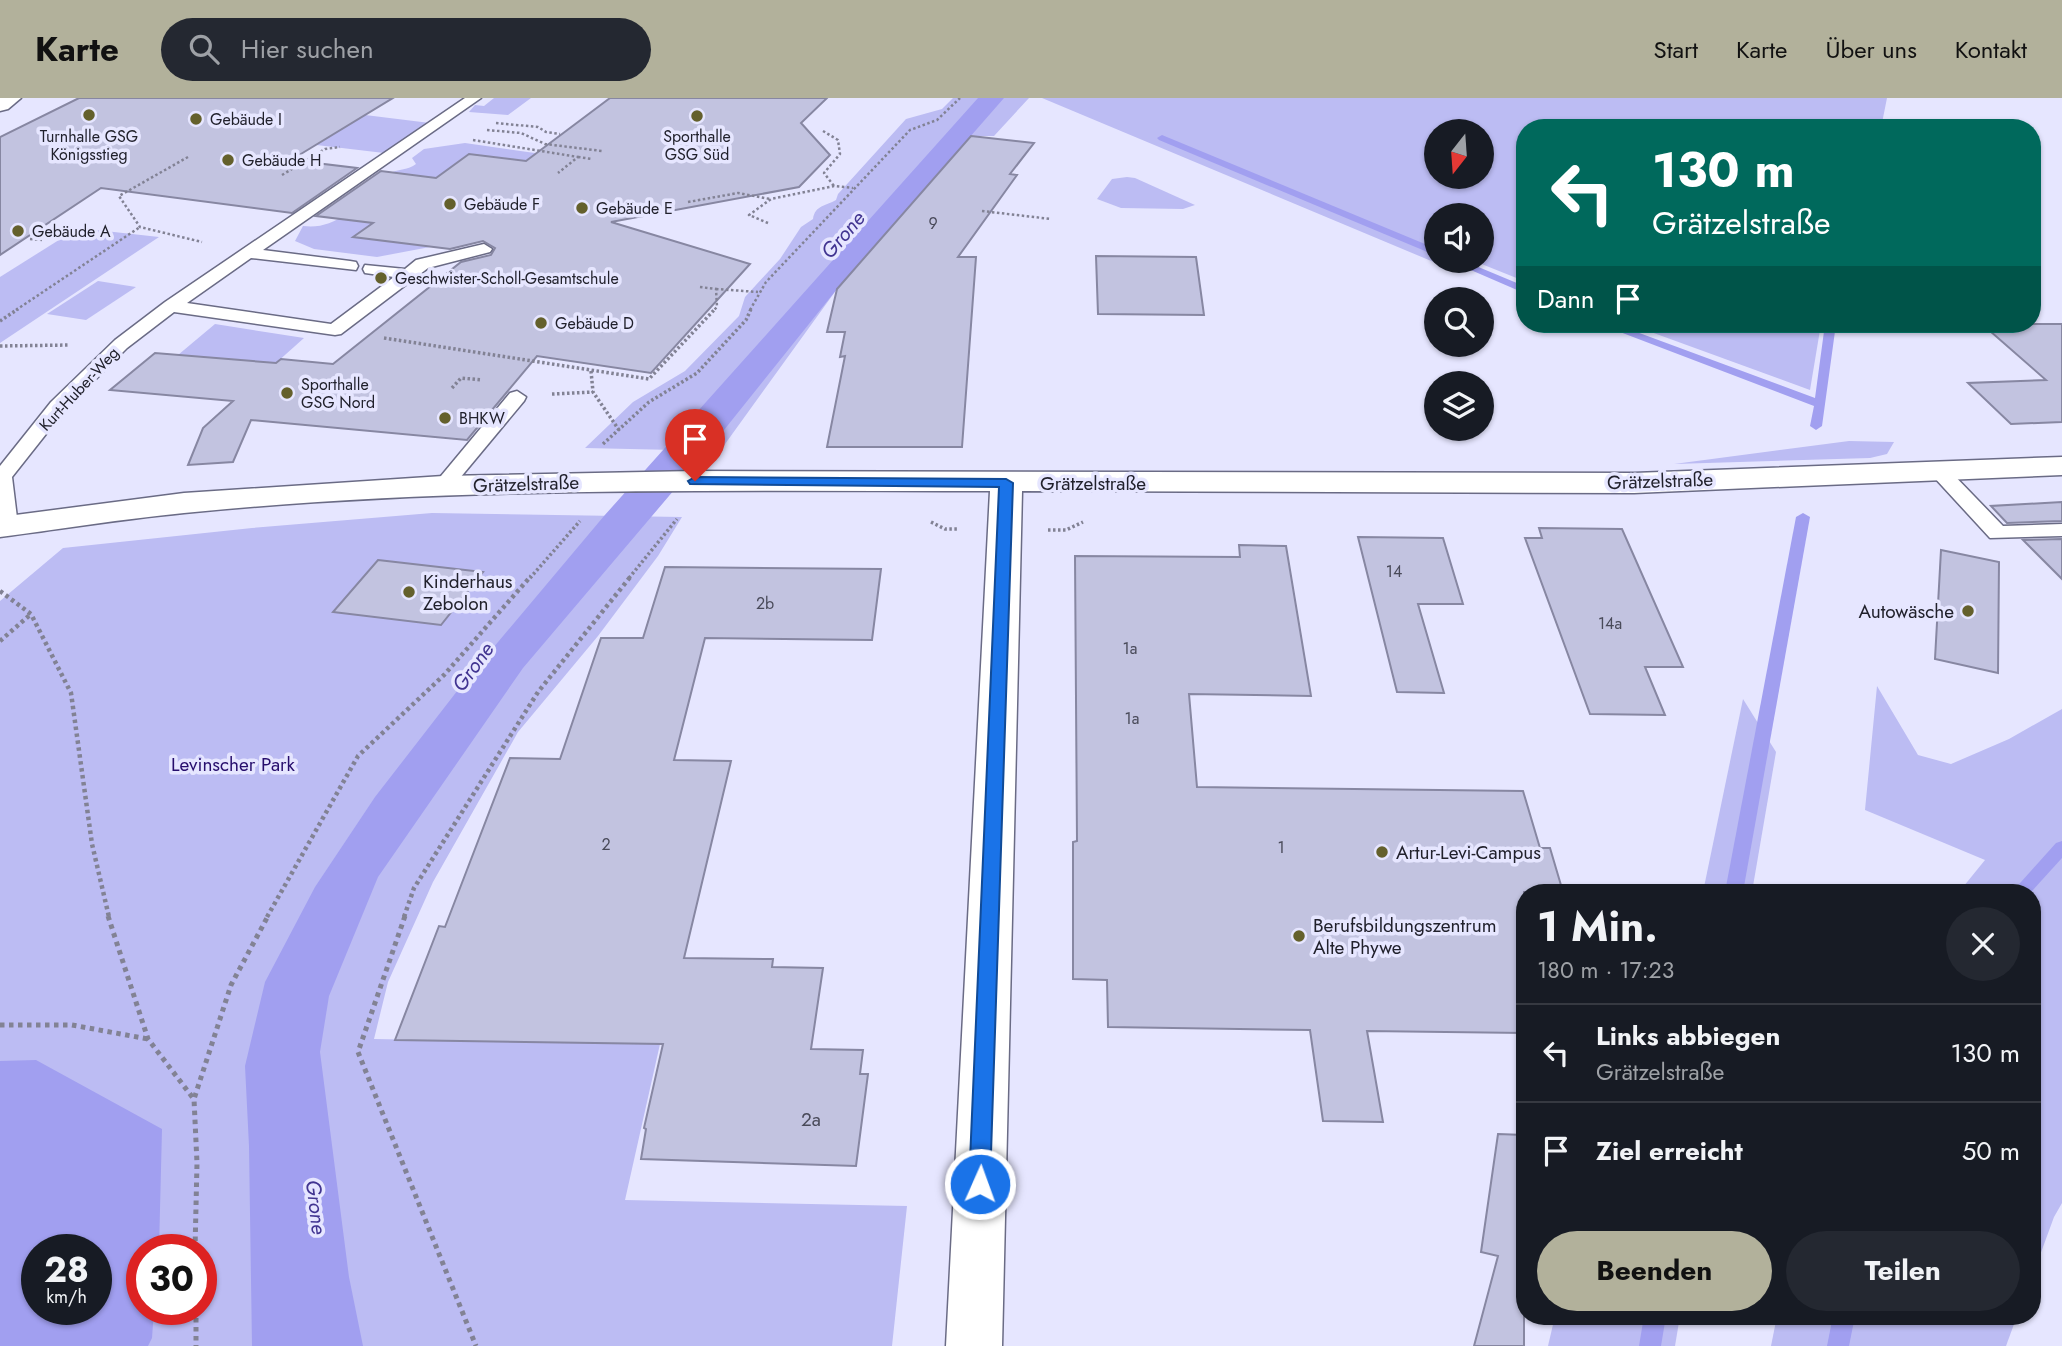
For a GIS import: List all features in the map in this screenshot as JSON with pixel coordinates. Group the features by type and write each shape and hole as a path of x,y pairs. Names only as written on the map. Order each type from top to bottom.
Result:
{"street":[{"path":"0,104 10,98"},
{"name":"Grätzelstraße","path":"3,526 184,503 443,486 695,481 1620,483 2062,466"},
{"path":"974,1346 1006,483"}],"lane":[{"name":"Kurt-Huber-Weg","path":"3,526 2,477 58,405 121,344 171,306 474,98"},
{"path":"171,306 335,330 422,264 484,249"},
{"path":"249,253 350,266"},
{"path":"371,269 408,275"},
{"path":"443,486 517,397"},
{"path":"1939,471 1998,533 2062,530"}],"path":[{"path":"195,1234 197,1163 194,1099 231,985 286,881 358,756 444,676 593,506 600,482 592,455 649,402 696,373 746,320 758,292 853,188 910,130 937,120 960,98"},
{"path":"440,121 521,133 545,144 602,151"},
{"path":"440,121 538,127 546,132 560,134"},
{"path":"473,128 458,138 592,159"},
{"path":"823,131 838,140 840,154 824,173 834,186"},
{"path":"188,156 119,196 140,227 249,253"},
{"path":"558,173 578,157"},
{"path":"282,175 310,158"},
{"path":"688,202 738,193 771,199 834,186 853,188"},
{"path":"768,223 748,215 771,199"},
{"path":"982,211 1051,219"},
{"path":"0,321 140,227"},
{"path":"30,239 42,240"},
{"path":"700,287 758,292"},
{"path":"335,330 649,379 717,307 716,289"},
{"path":"0,346 121,344"},
{"path":"591,371 593,392 619,430"},
{"path":"476,1346 358,1052 414,888 538,692 677,518"},
{"path":"0,590 31,614 71,693 92,844 112,931 148,1039 194,1099"},
{"path":"0,641 31,614"},
{"path":"0,1025 72,1025 148,1039"},
{"path":"196,1325 196,1346"}],"green space":[{"path":"494,98 531,98 508,115 469,112 475,105 484,106"},
{"path":"953,98 1029,98 994,136 970,136 837,289 720,451 585,448 633,402 685,371 739,316 745,297 780,259 801,227 813,219 819,208 836,200 838,194 906,119 942,109"},
{"path":"1042,98 1887,98 1883,119 1516,119 1516,278 1494,269 1494,203 1424,203 1424,258"},
{"path":"357,114 430,123 384,153 308,144"},
{"path":"465,143 549,155 540,162 469,154 354,237 430,247 377,257 314,249 295,241 303,226 324,225 334,221 350,210 388,174 416,164 412,158 424,149"},
{"path":"1135,178 1195,205 1183,209 1121,208 1097,199 1112,179"},
{"path":"78,228 159,237 0,343 0,277"},
{"path":"98,281 136,287 86,320 47,314"},
{"path":"215,324 304,338 276,363 178,355"},
{"path":"1654,333 1820,333 1810,390"},
{"path":"1849,441 1894,442 1887,454 1870,458 1674,464"},
{"name":"Levinscher Park","path":"432,513 682,517 658,556 598,636 518,732 433,882 388,982 374,1039 660,1044 625,1200 907,1206 892,1346 0,1346 0,601 63,548"},
{"path":"1877,686 1918,755 1951,764 2009,739 2062,709 2062,1203 2041,1252 2041,884 1966,884 1985,860 1865,810"},
{"path":"1743,699 1776,752 1753,884 1705,884"},
{"path":"1553,1325 1678,1325 1675,1346 1548,1346"},
{"path":"1775,1325 2014,1325 2006,1346 1771,1346"}],"water":[{"name":"Grone","path":"978,98 1004,98 837,289 708,450 523,668 378,877 329,996 320,1052 349,1277 363,1346 252,1346 245,1066 265,982 315,887 375,797 461,686 604,516"},
{"path":"36,1060 162,1129 159,1234 126,1234 126,1325 153,1325 152,1338 148,1346 0,1346 0,1061"}],"building":[{"path":"79,98 393,98 291,160 357,168 292,213 101,188 0,255 0,137"},
{"path":"610,98 827,98 801,123 830,155 799,187 611,222 750,264 651,373 537,356 467,440 251,420 233,462 188,465 203,428 233,401 110,390 155,353 276,363 281,359 333,364 461,262 491,255 495,248 483,241 450,249 353,237 373,223 316,216 381,171 436,178 469,154 526,161"},
{"path":"971,136 1034,143 1010,174 1017,175 958,257 976,257 962,447 827,447 845,356 840,357 845,332 827,332 837,289"},
{"path":"1096,256 1196,257 1204,315 1098,314"},
{"path":"2041,324 2062,324 2062,422 2011,424 1968,383 2046,380 1992,333 2041,333"},
{"path":"2062,502 2062,521 2007,523 1991,506"},
{"path":"1539,528 1622,529 1683,667 1645,667 1665,715 1590,714 1525,538 1542,538"},
{"path":"1358,537 1443,538 1463,604 1418,604 1444,693 1397,692"},
{"path":"2062,539 2062,579 2023,540"},
{"name":"Berufsbildungszentrum Alte Phywe","path":"1239,545 1286,546 1311,696 1189,694 1197,787 1523,791 1540,848 1550,848 1561,884 1516,884 1516,1033 1367,1031 1383,1122 1323,1121 1310,1030 1108,1027 1107,980 1073,979 1073,842 1077,841 1075,556 1240,557"},
{"name":"Autowäsche","path":"1941,550 1999,562 1998,673 1935,659"},
{"name":"Kinderhaus Zebolon","path":"378,560 483,572 441,625 333,612"},
{"path":"665,567 881,569 872,640 705,638 674,760 731,761 684,958 773,959 772,967 823,968 811,1049 863,1050 860,1074 868,1074 856,1166 641,1159 644,1128 663,1044 395,1040 439,926 445,927 510,758 560,759 601,638 643,638"},
{"path":"1498,1134 1516,1135 1516,1325 1524,1325 1524,1346 1474,1346 1498,1256 1481,1252"}],"waterway":[{"path":"1162,138 1424,248"},
{"path":"1484,273 1516,287"},
{"path":"1629,333 1820,404"},
{"path":"1820,404 1830,333"},
{"path":"1816,426 1820,404"},
{"path":"1735,884 1803,517"},
{"path":"2028,884 2062,847"},
{"path":"1650,1346 1654,1325"},
{"path":"1838,1346 1842,1325"}],"place":[{"name":"Turnhalle GSG Königsstieg","path":"89,115"},
{"name":"Sporthalle GSG Süd","path":"697,116"},
{"name":"Gebäude I","path":"196,119"},
{"name":"Gebäude H","path":"228,160"},
{"name":"Gebäude F","path":"450,204"},
{"name":"Gebäude E","path":"582,208"},
{"name":"Gebäude A","path":"18,231"},
{"name":"Geschwister-Scholl-Gesamtschule","path":"381,278"},
{"name":"Gebäude D","path":"541,323"},
{"name":"Sporthalle GSG Nord","path":"287,393"},
{"name":"BHKW","path":"445,418"},
{"name":"Kinderhaus Zebolon","path":"409,592"},
{"name":"Autowäsche","path":"1968,611"},
{"name":"Artur-Levi-Campus","path":"1382,852"},
{"name":"Berufsbildungszentrum Alte Phywe","path":"1299,936"}],"route":[{"path":"695,481 1006,483 980,1184"}]}
